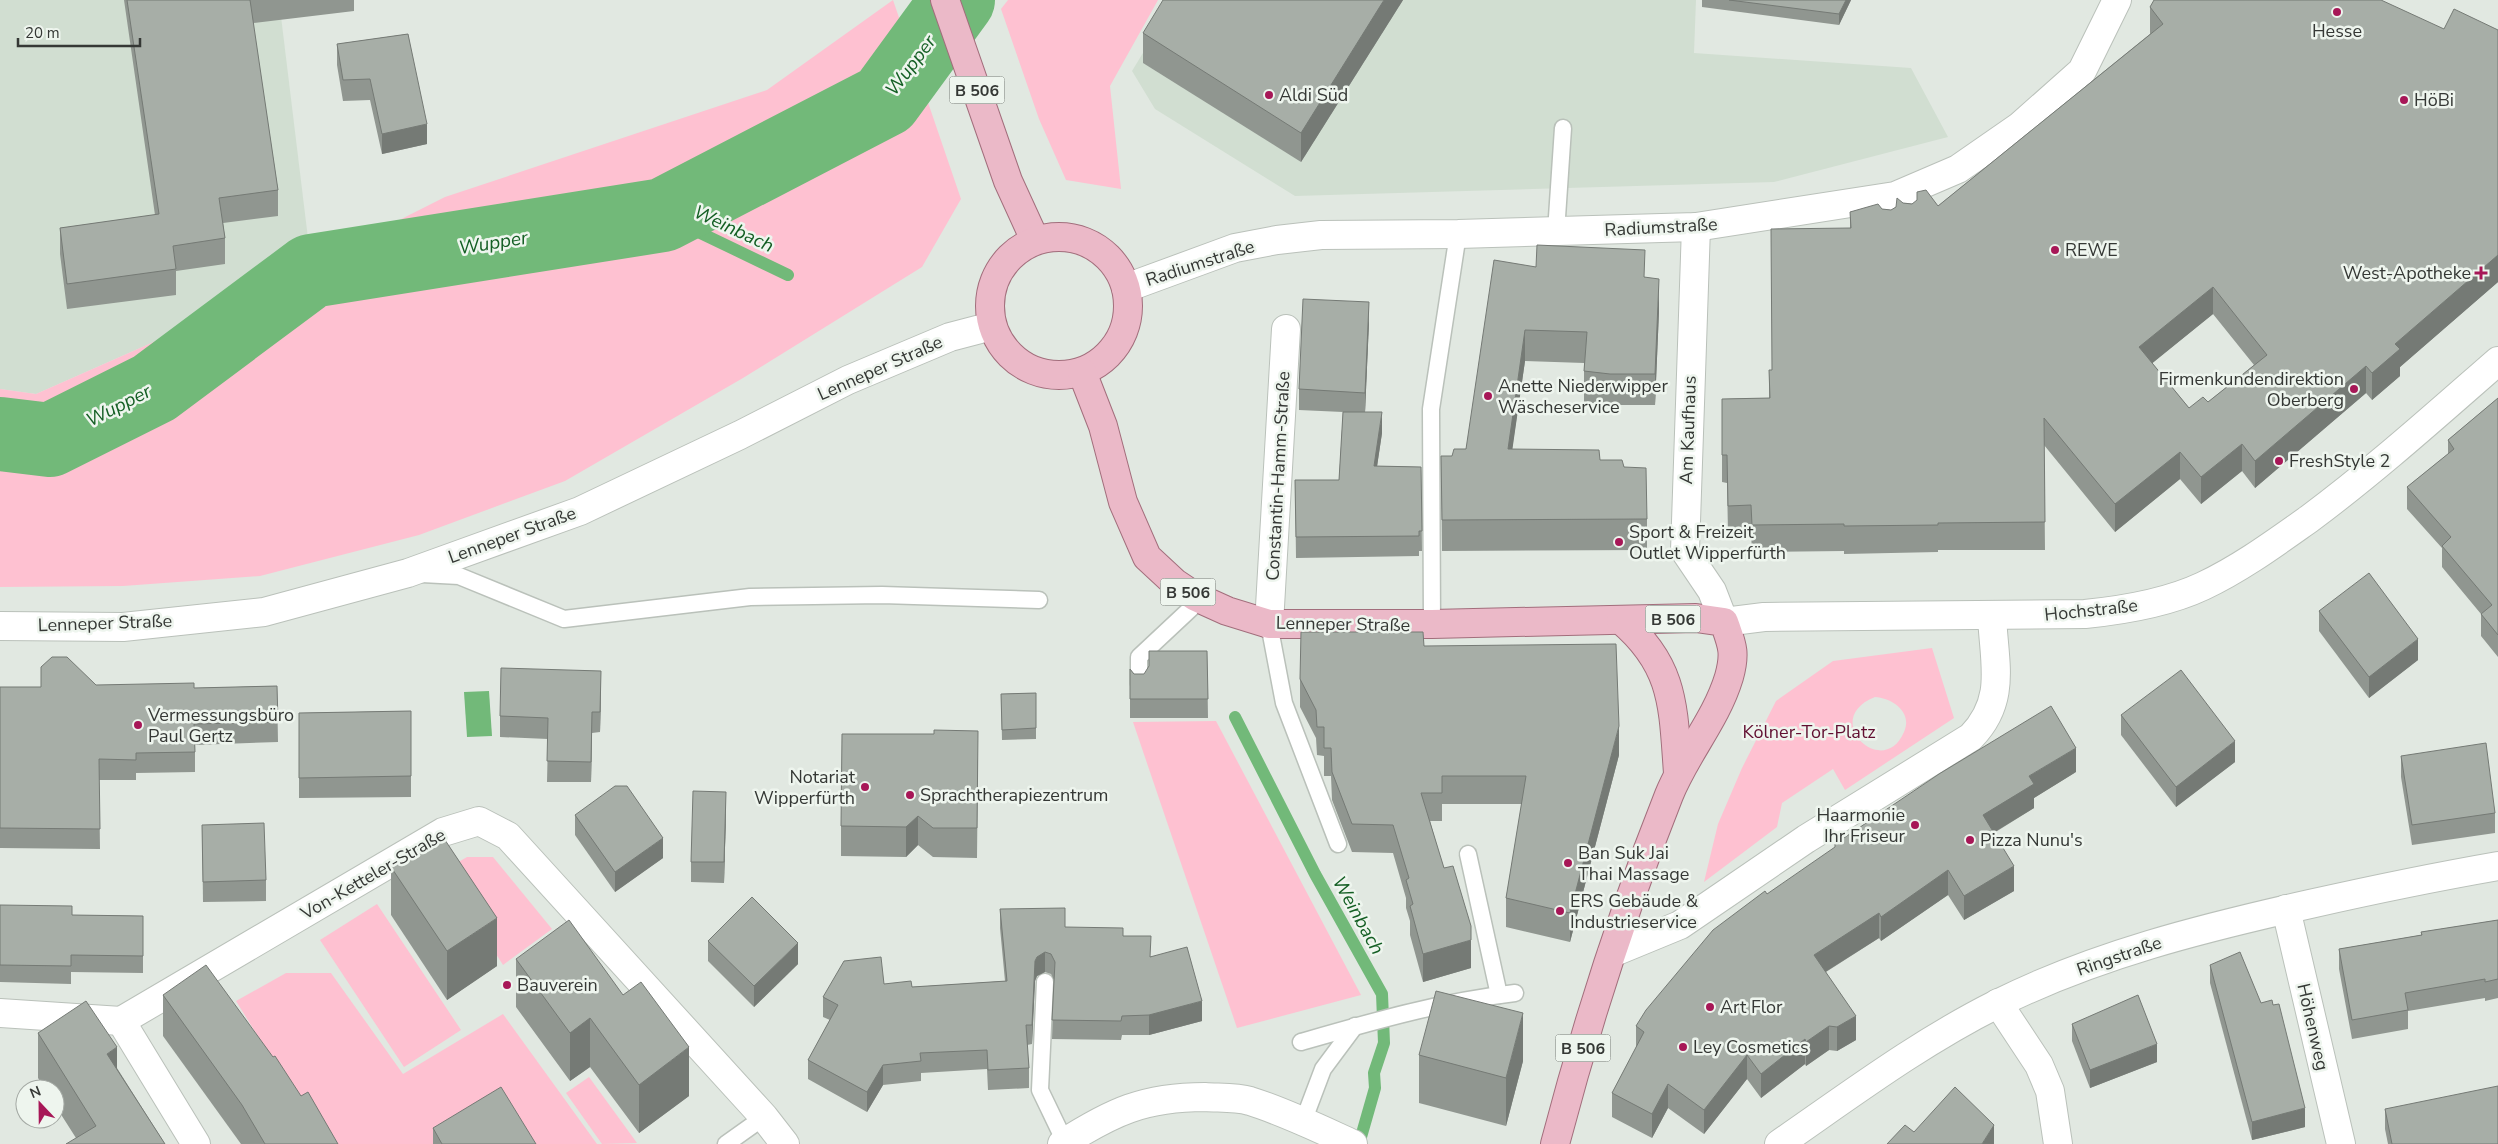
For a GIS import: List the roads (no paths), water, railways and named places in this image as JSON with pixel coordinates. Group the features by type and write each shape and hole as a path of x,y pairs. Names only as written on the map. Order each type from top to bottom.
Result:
{"main road":[{"name":"B 506","path":"945,0 1008,181 1035,240"},
{"path":"1054,236 1073,237 1091,244 1107,255 1119,270 1126,288 1128,314 1120,339 1104,359 1082,372 1060,376 1038,372 1017,362 1002,346 992,326 990,296 994,281 1010,256 1035,240 1054,236"},
{"name":"Lenneper Straße","path":"1082,372 1103,426 1123,502 1147,557 1175,583 1201,599 1227,611 1269,624 1432,624 1696,618 1724,622"},
{"name":"B 506","path":"1621,620 1646,643 1660,667 1667,684 1674,718 1678,773"},
{"name":"B 506","path":"1555,1144 1612,953 1642,864 1678,773 1716,712 1729,676 1734,650 1724,622"}],"street":[{"name":"Radiumstraße","path":"1126,288 1235,248 1277,240 1321,235 1556,232 1696,227 1889,206 1958,169 2027,119 2082,71 2117,0"},
{"name":"Am Kaufhaus","path":"1696,227 1684,551 1712,591 1724,622"},
{"name":"Lenneper Straße","path":"0,626 122,627 264,612 408,573 580,511 740,435 848,380 950,336 992,326"},
{"name":"Constantin-Hamm-Straße","path":"1269,624 1286,329"},
{"name":"Hochstraße","path":"1724,622 1764,618 1992,616 2116,611 2145,605 2203,586 2269,548 2346,492 2498,361"},
{"path":"1612,953 1680,925 1806,839 1971,737 1984,724 1992,707 1995,694 1997,680 1992,616"},
{"name":"Von-Ketteler-Straße","path":"121,1021 443,832 479,821 508,836 764,1117 785,1144"},
{"name":"Ringstraße","path":"1779,1144 1930,1041 1998,1004 2055,978 2153,943 2225,923 2498,866"},
{"name":"Höhenweg","path":"2286,909 2340,1144"},
{"path":"1998,1004 2042,1074 2050,1091 2056,1118 2058,1144"},
{"path":"0,1013 121,1021 196,1144"},
{"path":"1079,1137 1129,1107 1156,1100 1228,1098 1249,1101 1346,1141"}],"lane":[{"path":"1556,232 1563,128"},
{"path":"1432,624 1431,409 1458,234"},
{"path":"408,573 459,576 564,619 750,597 873,595 1039,600"},
{"path":"1139,684 1139,657 1201,599"},
{"path":"1269,624 1284,703 1338,844"},
{"path":"1301,1042 1416,1010 1468,998 1507,994 1468,854"},
{"path":"1045,982 1040,1090 1079,1137"},
{"path":"1303,1122 1323,1069 1355,1026"},
{"path":"726,1144 764,1117"}],"waterway":[{"name":"Wupper","path":"0,434 50,440 154,388 311,271 663,215 885,100 958,0"},
{"name":"Weinbach","path":"663,215 788,275"},
{"name":"Weinbach","path":"1235,717 1315,874 1382,994 1384,1043 1374,1073 1375,1088 1359,1144"}],"place":[{"name":"Hesse","path":"2337,12"},
{"name":"Aldi Süd","path":"1269,95"},
{"name":"HöBi","path":"2404,100"},
{"name":"REWE","path":"2055,250"},
{"name":"West-Apotheke","path":"2481,273"},
{"name":"Firmenkundendirektion Oberberg","path":"2354,389"},
{"name":"Anette Niederwipper Wäscheservice","path":"1488,396"},
{"name":"FreshStyle 2","path":"2279,461"},
{"name":"Sport & Freizeit Outlet Wipperfürth","path":"1619,542"},
{"name":"Vermessungsbüro Paul Gertz","path":"138,725"},
{"name":"Notariat Wipperfürth","path":"865,787"},
{"name":"Sprachtherapiezentrum","path":"910,795"},
{"name":"Haarmonie Ihr Friseur","path":"1915,825"},
{"name":"Pizza Nunu's","path":"1970,840"},
{"name":"Ban Suk Jai Thai Massage","path":"1568,863"},
{"name":"ERS Gebäude & Industrieservice","path":"1560,911"},
{"name":"Bauverein","path":"507,985"},
{"name":"Art Flor","path":"1710,1007"},
{"name":"Ley Cosmetics","path":"1683,1047"}],"park label":[{"name":"Kölner-Tor-Platz","path":"1809,732"}]}
